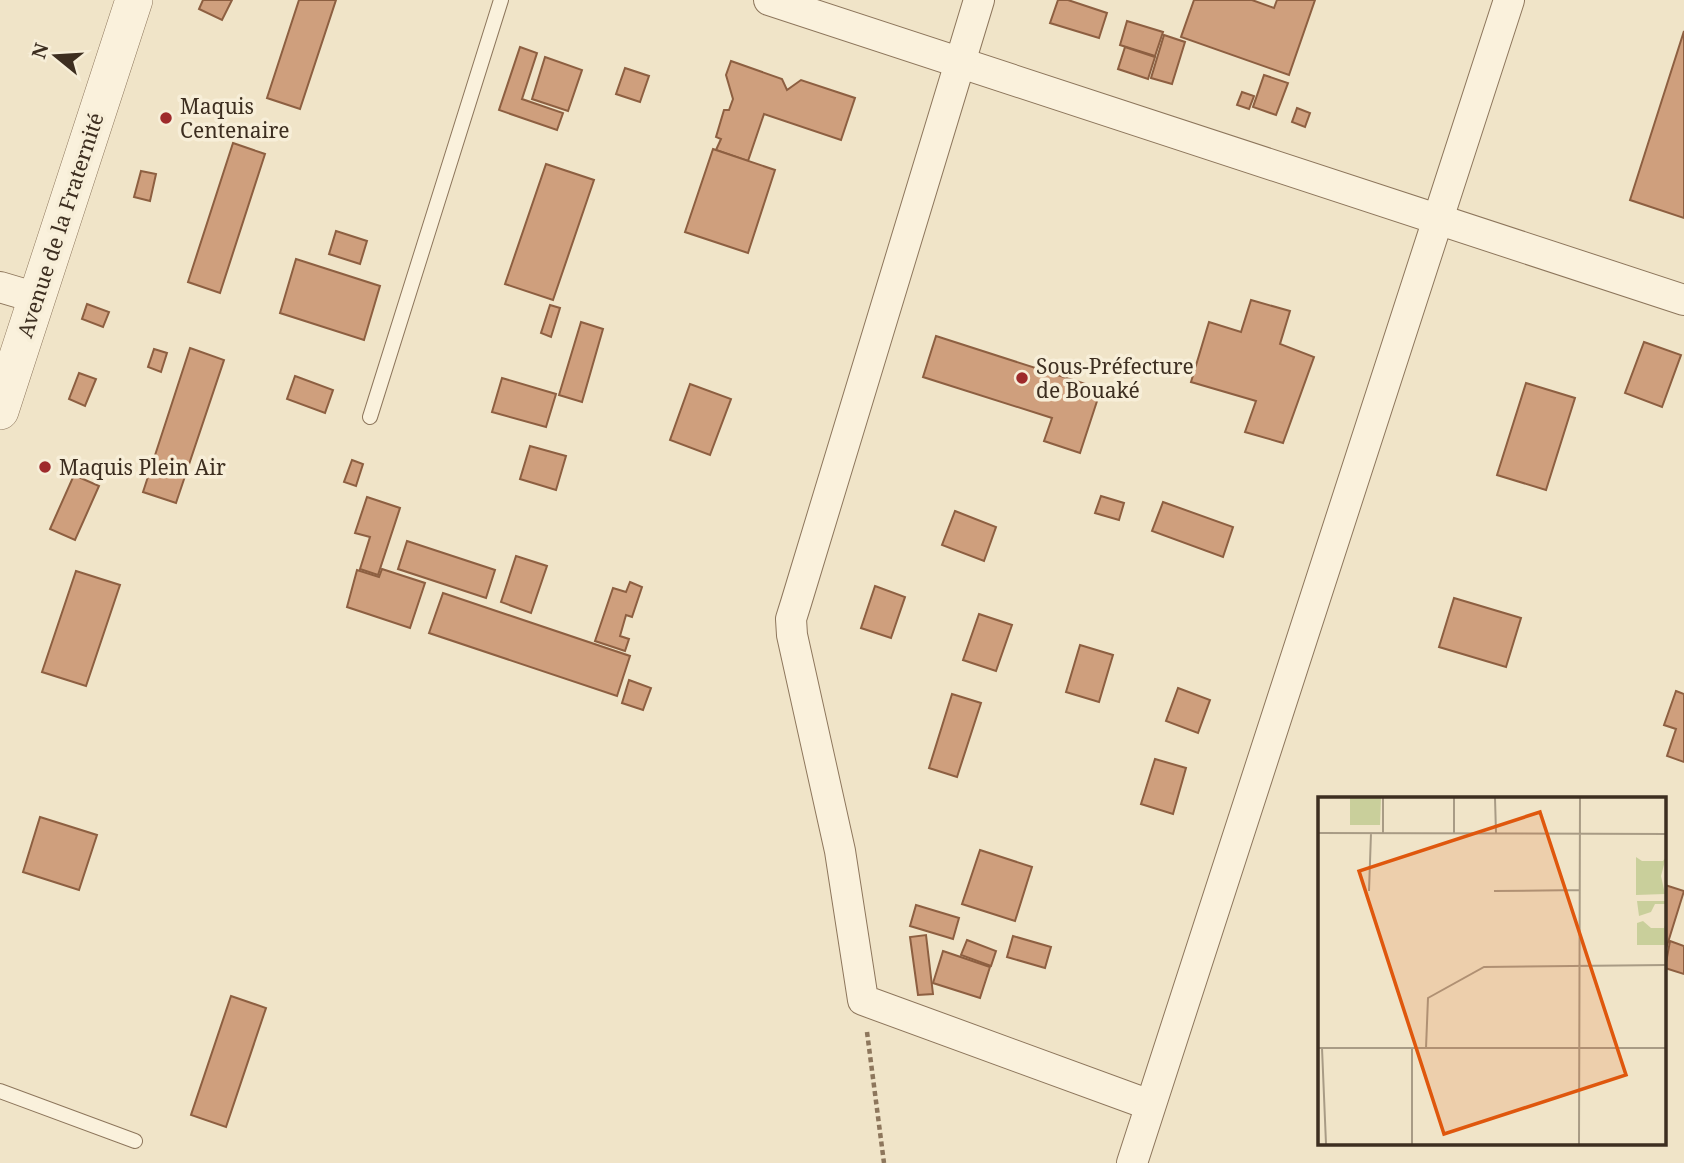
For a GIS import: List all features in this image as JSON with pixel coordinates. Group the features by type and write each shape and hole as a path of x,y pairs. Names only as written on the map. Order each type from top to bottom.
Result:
{"street":[{"name":"Avenue de la Fraternité","path":"0,411 134,0"},
{"path":"769,0 1684,300"},
{"path":"979,0 791,619 792,635 840,851 863,1000 1150,1105"},
{"path":"1132,1163 1510,0"},
{"path":"0,287 37,298"}],"lane":[{"path":"370,417 501,0"},
{"path":"0,1091 135,1141"}],"path":[{"path":"863,1000 884,1163"}],"building":[{"path":"203,0 232,0 222,20 199,9"},
{"path":"299,0 336,0 300,109 267,98"},
{"path":"1058,0 1068,0 1107,13 1099,38 1050,23"},
{"path":"1194,0 1252,0 1274,8 1277,0 1315,0 1289,75 1181,37"},
{"path":"1127,21 1163,32 1155,56 1120,45"},
{"path":"1684,31 1684,218 1630,200"},
{"path":"1164,35 1185,42 1172,84 1151,78"},
{"path":"520,47 537,53 522,99 563,113 557,130 499,110"},
{"path":"1125,47 1155,57 1148,79 1118,69"},
{"path":"545,57 582,70 568,111 532,99"},
{"path":"731,61 782,79 787,90 801,80 855,98 841,140 764,114 748,161 716,150 721,139 716,137 724,110 729,110 733,99 726,75"},
{"path":"625,68 649,76 640,102 616,94"},
{"path":"1264,75 1288,83 1276,115 1253,107"},
{"path":"1242,92 1254,96 1249,109 1237,105"},
{"path":"1297,108 1310,113 1305,127 1292,122"},
{"path":"233,143 265,154 220,293 188,282"},
{"path":"713,149 775,170 748,253 685,232"},
{"path":"546,164 594,180 553,300 505,284"},
{"path":"141,171 156,174 150,201 134,197"},
{"path":"336,231 367,241 360,264 329,254"},
{"path":"296,259 380,286 364,340 280,313"},
{"path":"1251,300 1290,311 1280,344 1314,357 1283,443 1245,432 1256,401 1191,382 1209,322 1241,332"},
{"path":"87,304 109,312 103,327 82,319"},
{"path":"550,305 560,308 551,337 541,333"},
{"path":"581,322 603,329 582,402 559,395"},
{"path":"936,336 1101,389 1080,453 1044,441 1052,418 923,377"},
{"path":"1644,342 1681,355 1662,407 1625,393"},
{"path":"190,348 224,360 176,503 143,492"},
{"path":"154,349 167,353 161,372 148,367"},
{"path":"79,373 96,379 85,406 69,399"},
{"path":"295,376 333,390 325,413 287,399"},
{"path":"502,378 556,394 546,427 492,412"},
{"path":"1526,383 1575,398 1546,490 1497,475"},
{"path":"690,384 731,399 710,455 670,440"},
{"path":"530,446 566,456 556,490 520,479"},
{"path":"352,460 363,464 356,486 344,482"},
{"path":"74,475 99,486 75,540 50,529"},
{"path":"1101,496 1124,503 1119,520 1095,513"},
{"path":"367,497 400,508 378,575 360,569 370,537 355,533"},
{"path":"1163,502 1233,527 1223,557 1152,531"},
{"path":"955,511 996,527 984,561 942,545"},
{"path":"407,541 495,570 486,598 398,569"},
{"path":"516,556 547,566 531,613 501,602"},
{"path":"382,569 425,583 410,628 347,607 357,570 379,577"},
{"path":"76,571 120,585 86,686 42,672"},
{"path":"630,582 642,587 632,617 626,615 620,636 629,639 625,651 595,641 613,588 626,592"},
{"path":"875,586 905,597 891,638 861,628"},
{"path":"443,593 630,656 617,696 429,633"},
{"path":"1454,598 1521,618 1506,667 1439,647"},
{"path":"979,614 1012,625 996,671 963,660"},
{"path":"1080,645 1113,655 1099,702 1066,692"},
{"path":"629,680 651,688 643,710 622,703"},
{"path":"1178,688 1210,700 1198,733 1166,721"},
{"path":"1676,691 1684,694 1684,762 1667,756 1676,729 1664,725"},
{"path":"952,694 981,703 957,777 929,768"},
{"path":"1155,759 1186,768 1173,814 1141,804"},
{"path":"40,817 97,835 79,890 23,872"},
{"path":"980,850 1032,867 1015,921 962,904"},
{"path":"1666,885 1684,891 1666,949"},
{"path":"916,905 959,918 953,939 910,926"},
{"path":"926,935 933,994 918,995 910,937"},
{"path":"1013,936 1051,947 1045,968 1007,957"},
{"path":"967,940 996,951 991,966 961,955"},
{"path":"1670,941 1684,946 1684,974 1666,968"},
{"path":"943,951 990,967 980,998 933,983"},
{"path":"231,996 266,1008 226,1127 191,1115"}],"place":[{"name":"Maquis Centenaire","path":"166,118"},
{"name":"Sous-Préfecture de Bouaké","path":"1022,378"},
{"name":"Maquis Plein Air","path":"45,467"}]}
